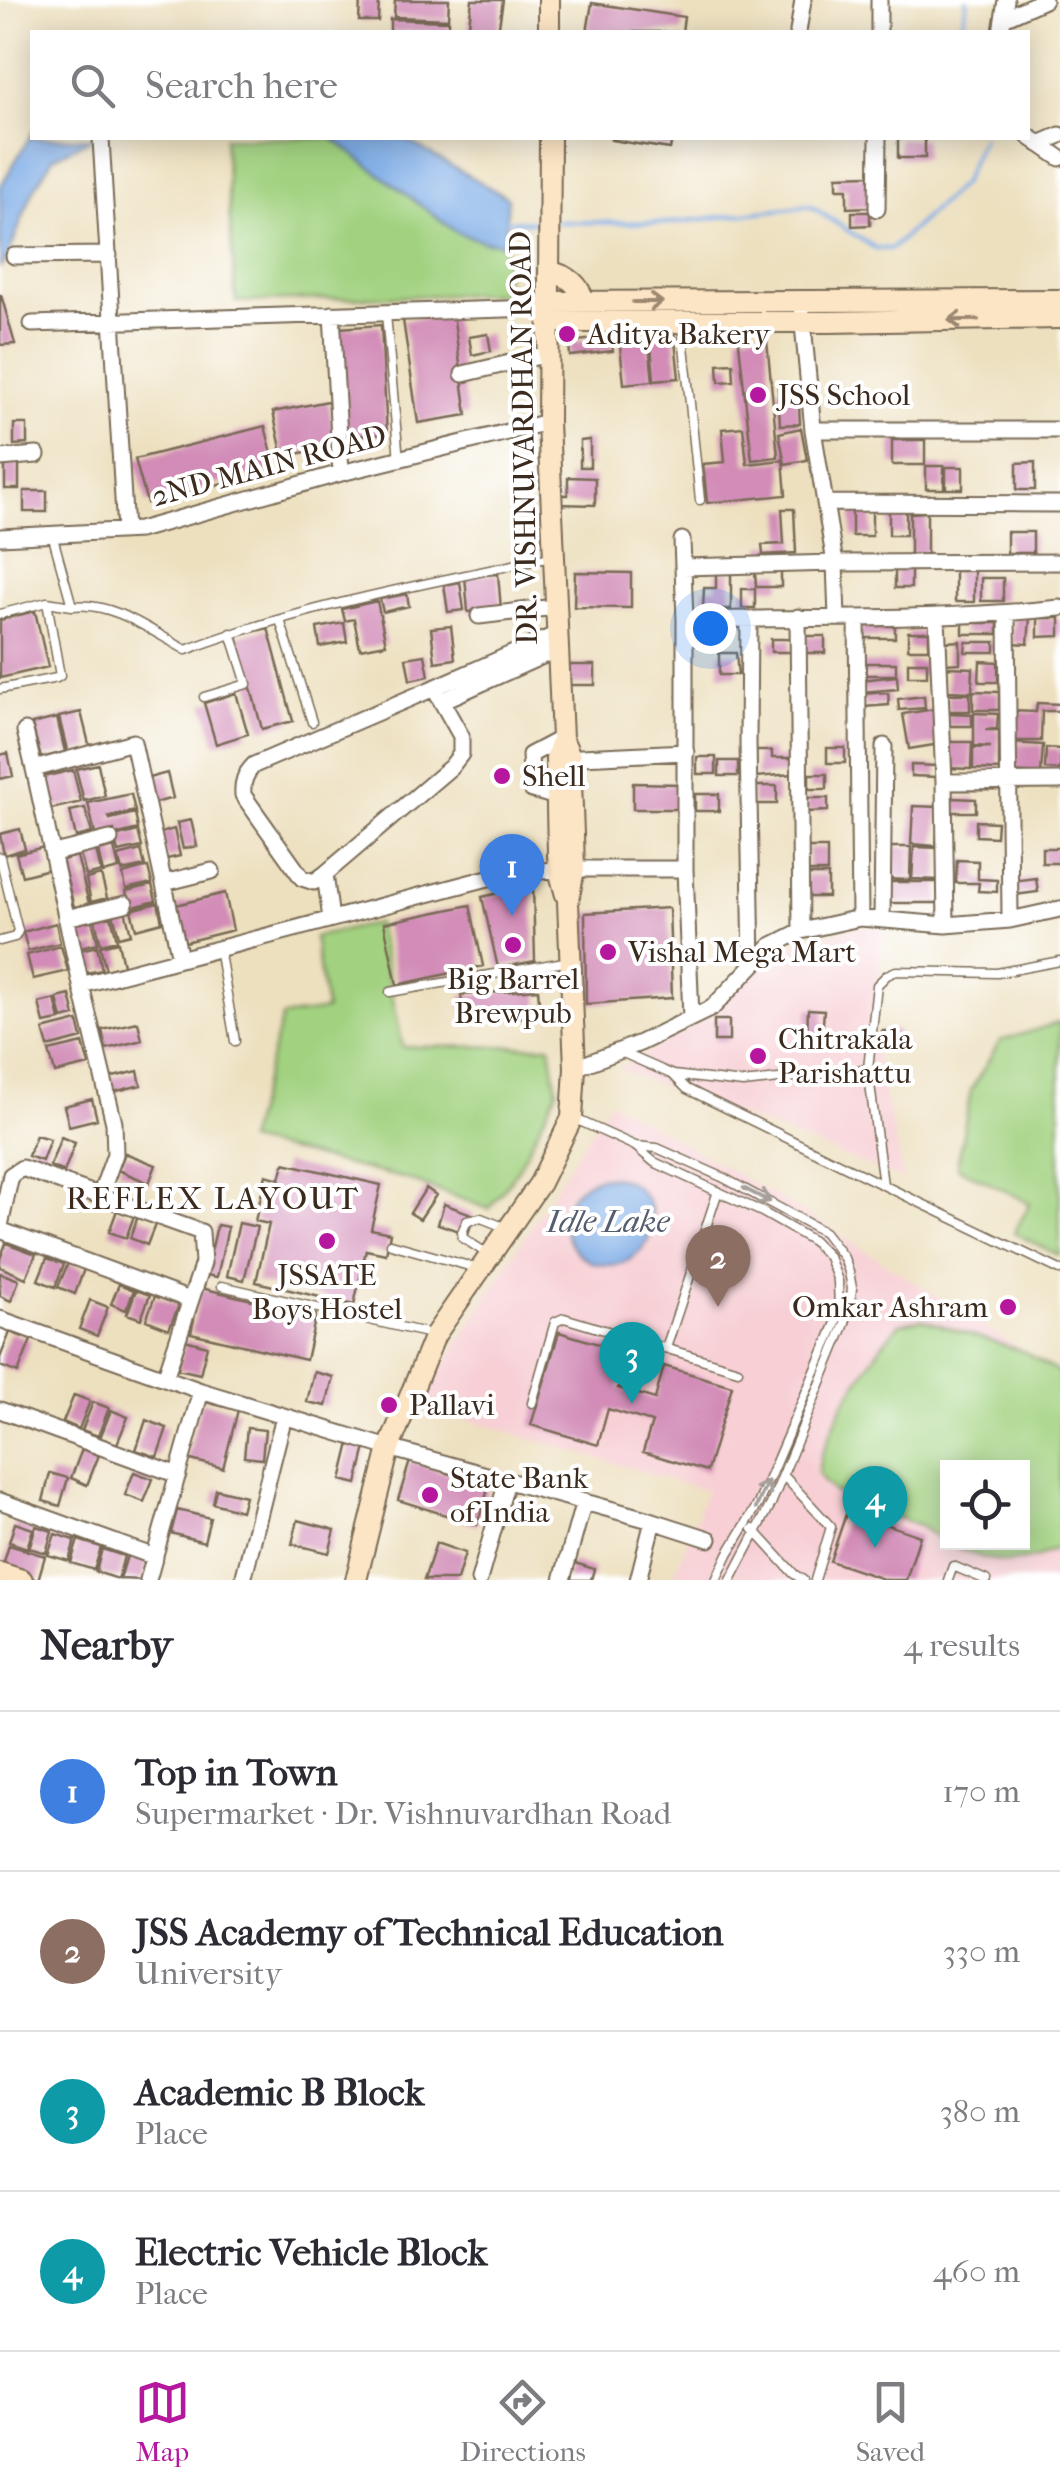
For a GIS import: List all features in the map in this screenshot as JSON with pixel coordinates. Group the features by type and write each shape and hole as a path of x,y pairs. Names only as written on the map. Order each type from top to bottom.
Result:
{"main road":[{"path":"549,30 550,0"},
{"name":"DR. VISHNUVARDHAN ROAD","path":"356,1580 389,1448 435,1335 540,1183 572,1118 575,1068 544,311 550,272 550,140"},
{"path":"550,272 576,284 584,302"},
{"path":"544,311 682,322 802,311 1060,300"},
{"path":"544,311 584,302 1060,318"},
{"name":"DR. VISHNUVARDHAN ROAD","path":"563,751 557,798 567,870"},
{"path":"0,1574 22,1580"}],"street":[{"path":"798,30 803,0"},
{"path":"879,0 879,30"},
{"path":"1003,25 1006,0"},
{"path":"1003,25 1044,0"},
{"path":"1033,140 1060,134"},
{"path":"101,140 125,531"},
{"path":"877,209 878,140"},
{"path":"1033,140 1060,158"},
{"path":"14,256 109,255"},
{"path":"32,324 544,311"},
{"path":"802,311 813,430 835,563 837,618"},
{"path":"332,314 341,472"},
{"path":"464,374 548,354"},
{"name":"2ND MAIN ROAD","path":"0,537 125,531 341,472 548,422"},
{"path":"813,430 1060,430"},
{"path":"0,458 37,455"},
{"path":"825,503 1060,504"},
{"path":"682,540 684,869 690,1018"},
{"path":"683,567 1060,562"},
{"path":"479,616 555,607"},
{"path":"685,620 1007,614 1060,608"},
{"path":"1007,614 1010,920"},
{"path":"937,616 946,925"},
{"path":"798,618 801,931"},
{"path":"857,618 860,918"},
{"path":"749,619 752,965"},
{"path":"438,695 461,736 461,754 451,768 325,874 314,882 302,878 243,795 246,773 254,765 438,695 557,642"},
{"path":"25,732 114,1123 115,1154 100,1196"},
{"path":"34,769 133,742 180,958"},
{"path":"882,920 884,746"},
{"path":"563,751 686,752"},
{"path":"944,782 1060,781"},
{"path":"54,853 110,840"},
{"path":"81,985 507,873 684,869"},
{"path":"164,882 212,871"},
{"path":"325,874 331,919"},
{"path":"66,918 125,904"},
{"path":"575,1068 712,1008 771,946 801,931 860,918 946,925 1010,920 1060,909"},
{"path":"165,1378 202,1263 201,1232 22,1168 12,1174 0,1228 190,1300"},
{"path":"0,1319 284,1416 710,1539"},
{"path":"148,1580 201,1390"},
{"path":"0,1410 178,1475"},
{"path":"243,1580 284,1416"},
{"path":"479,1580 507,1481"},
{"path":"0,1501 155,1557"},
{"path":"562,1580 584,1501"},
{"path":"638,1580 653,1521"}],"lane":[{"path":"386,314 400,460"},
{"path":"682,322 700,500"},
{"path":"52,534 72,606"},
{"path":"0,614 47,602 108,608 186,650 280,620 442,579 556,556"},
{"path":"0,690 60,676 47,602"},
{"path":"280,620 312,722"},
{"path":"204,697 247,684 231,633"},
{"path":"0,857 18,931 15,937 0,941"},
{"path":"220,948 235,1041"},
{"path":"390,992 570,961"},
{"path":"883,1185 868,1069 876,985 896,971 997,972 1060,962"},
{"path":"619,1051 673,1076 687,1089 1060,1270"},
{"path":"673,1076 744,1083 868,1069"},
{"path":"572,1118 636,1146 654,1162 814,1241 829,1258 838,1281 835,1325 758,1504 716,1580"},
{"path":"636,1146 657,1148 824,1232 844,1258 850,1278 850,1306 844,1326 771,1504 731,1580"},
{"path":"666,1348 722,1178"},
{"path":"485,1262 463,1238 467,1221 481,1218 508,1229"},
{"path":"390,1244 485,1262"},
{"path":"838,1281 850,1278"},
{"path":"222,1286 435,1335"},
{"path":"532,1403 555,1322 564,1318 738,1370"},
{"path":"782,1475 832,1527 815,1580"},
{"path":"747,1522 803,1580"},
{"path":"948,1580 953,1566 986,1580"}],"shaded area":[{"name":"Chitrakala Parishattu","path":"859,926 884,928 873,1044 904,1180 619,1069 715,1012 772,950"},
{"path":"610,1101 823,1224 1060,1374 1060,1580 672,1580 706,1491 419,1405"}],"green space":[{"path":"224,140 335,140 456,232 505,244 506,293 236,302"},
{"path":"377,923 403,1047 550,1046 557,1091 518,1169 489,1209 407,1179 247,1141 282,1017 326,1010 314,937"},
{"path":"1060,1022 1060,1256 1014,1233 1030,1203 957,1167 971,1090 1000,1041"},
{"path":"921,1319 1025,1352 1060,1374 1060,1547 1038,1557 1007,1562 963,1550 1030,1550 1030,1460 940,1460 940,1539 920,1526 834,1492 824,1482 818,1473 821,1456 843,1404 900,1324"}],"water":[{"path":"30,136 30,140 89,140 54,157 33,191 6,261 0,267 0,187"},
{"path":"335,140 406,140 508,198 505,244 456,232"},
{"name":"Idle Lake","path":"608,1177 633,1184 645,1196 652,1221 645,1246 633,1258 608,1265 583,1258 571,1246 564,1221 571,1196 583,1184"}],"building":[{"path":"360,0 379,0 378,21 359,21"},
{"path":"395,0 449,0 448,19 394,17"},
{"path":"472,0 503,0 498,30 468,30"},
{"path":"592,3 684,17 682,30 587,30"},
{"path":"390,19 449,21 449,30 390,30"},
{"path":"611,140 672,140 670,149"},
{"path":"898,140 925,140 925,158 898,158"},
{"path":"870,175 869,207 847,208 847,189 837,189 837,176"},
{"path":"852,212 870,212 870,225 852,226"},
{"path":"1,295 15,344 0,345"},
{"path":"453,313 467,415 418,423 403,320"},
{"path":"381,325 387,434 345,436 339,328"},
{"name":"JSS School","path":"766,330 778,457 752,460 738,334"},
{"path":"674,331 679,378 654,380 650,333"},
{"path":"648,333 653,381 624,384 619,336"},
{"path":"488,334 491,351 472,355 469,337"},
{"path":"611,337 613,351 570,356 569,342"},
{"path":"733,363 734,381 719,382 718,364"},
{"path":"798,387 800,424 780,425 778,388"},
{"path":"328,401 337,445 283,457 273,412"},
{"path":"14,424 27,424 27,444 14,445"},
{"path":"265,426 276,469 147,503 135,459"},
{"path":"743,427 747,464 783,460 786,495 707,503 703,464 725,462 722,429"},
{"path":"801,428 807,460 785,464 779,433"},
{"path":"590,440 590,467 580,467 580,441"},
{"path":"892,440 925,440 925,465 892,465"},
{"path":"1035,462 1035,490 1017,490 1017,463"},
{"path":"5,464 19,464 19,489 5,489"},
{"path":"926,466 944,466 944,489 926,489"},
{"path":"946,467 963,467 963,489 946,489"},
{"path":"568,477 595,478 595,505 558,504 558,495 568,495"},
{"path":"24,491 47,491 47,512 24,512"},
{"path":"782,509 794,509 796,553 763,555 762,545 784,544"},
{"path":"852,510 872,510 872,536 852,536"},
{"path":"889,510 906,510 906,535 889,535"},
{"path":"927,512 927,555 910,555 910,513"},
{"path":"1007,532 1033,532 1033,553 1007,553"},
{"path":"895,568 911,568 911,588 895,588"},
{"path":"955,571 974,571 974,602 955,602"},
{"path":"575,572 631,573 631,608 574,607"},
{"path":"716,572 731,572 731,609 703,609 704,588 716,588"},
{"path":"755,572 781,572 781,587 756,587"},
{"path":"498,574 501,609 468,612 465,576"},
{"path":"981,578 1003,578 1003,601 981,601"},
{"path":"460,582 464,610 448,612 444,585"},
{"path":"742,589 755,589 755,608 742,608"},
{"path":"407,594 409,606 383,612 380,599"},
{"path":"377,601 386,644 360,649 354,619 345,621 342,609"},
{"path":"35,611 48,667 0,678 0,620"},
{"path":"1014,616 1030,617 1028,644 1012,643"},
{"path":"1038,618 1060,618 1060,636 1038,637"},
{"path":"344,623 347,642 320,647 317,628"},
{"path":"963,623 998,623 998,634 963,634"},
{"path":"451,626 455,659 435,662 431,628"},
{"path":"860,626 895,626 895,638 860,638"},
{"path":"268,628 293,721 262,729 237,636"},
{"path":"908,632 929,632 929,649 908,649"},
{"path":"805,636 825,636 825,653 805,653"},
{"path":"771,639 791,639 791,652 771,652"},
{"path":"960,641 960,663 946,664 946,642"},
{"path":"966,642 995,642 995,652 965,652"},
{"path":"719,653 736,653 738,675 719,675"},
{"path":"425,655 429,676 410,680 406,658"},
{"path":"980,661 998,662 998,682 979,682"},
{"path":"908,662 927,662 927,676 908,676"},
{"path":"860,663 896,663 896,675 860,675"},
{"path":"567,665 595,665 595,685 567,685"},
{"path":"947,667 973,668 972,692 947,691"},
{"path":"897,676 898,689 862,692 861,680"},
{"path":"973,691 999,692 999,710 973,710"},
{"path":"888,692 889,705 864,707 863,694"},
{"path":"236,693 248,734 216,744 204,703"},
{"path":"948,694 970,694 970,711 948,711"},
{"path":"924,696 925,708 899,710 898,699"},
{"path":"1037,703 1060,704 1060,711 1042,711 1041,741 1011,741 1011,711 1036,712"},
{"path":"935,709 940,744 909,749 903,714"},
{"path":"81,712 90,748 68,754 59,717"},
{"path":"947,713 972,714 972,726 947,726"},
{"path":"974,713 998,714 997,729 985,730 999,730 999,770 973,769 973,748 991,747 974,746"},
{"path":"57,718 65,752 41,758 32,724"},
{"path":"946,742 972,742 971,769 946,768"},
{"path":"1012,743 1043,745 1041,774 1011,772"},
{"path":"827,748 845,748 845,763 827,763"},
{"path":"1046,748 1060,749 1060,770 1045,769"},
{"path":"756,751 772,751 772,758 793,758 793,774 756,777"},
{"path":"8,753 13,776 0,779 0,755"},
{"path":"697,757 716,757 716,774 697,774"},
{"path":"719,761 738,761 738,776 719,776"},
{"path":"98,764 105,796 84,801 76,769"},
{"path":"911,765 938,766 937,777 911,776"},
{"path":"73,770 81,802 51,809 43,777"},
{"path":"167,773 173,798 151,804 145,779"},
{"path":"809,774 827,774 827,789 809,789"},
{"path":"633,783 681,784 681,809 633,809"},
{"path":"752,786 777,786 777,804 752,804"},
{"path":"131,794 135,811 109,817 135,813 138,829 115,835 114,830 95,834 88,803"},
{"path":"695,794 719,794 719,811 695,811"},
{"path":"807,798 828,798 828,811 807,812"},
{"path":"951,798 976,799 976,812 951,812"},
{"path":"913,806 939,807 936,846 911,844"},
{"path":"85,808 92,833 76,837 70,811"},
{"path":"191,820 197,846 183,849 177,823"},
{"path":"976,821 997,822 996,837 976,836"},
{"path":"20,829 25,849 4,855 0,834"},
{"path":"174,829 180,856 167,859 160,833"},
{"path":"138,831 142,847 118,852 114,837"},
{"path":"44,847 49,869 22,876 16,854"},
{"path":"114,847 119,869 103,873 98,851"},
{"path":"886,847 911,847 910,880 885,879"},
{"path":"914,847 940,848 939,880 912,879"},
{"path":"808,848 827,848 827,872 808,872"},
{"path":"1042,848 1060,848 1060,863 1042,863"},
{"path":"96,850 101,872 86,876 80,854"},
{"path":"141,850 145,866 122,871 118,856"},
{"path":"77,856 89,904 74,907 62,860"},
{"path":"957,860 978,861 978,879 997,880 997,892 978,891 979,883 956,883"},
{"path":"148,867 152,883 126,889 123,874"},
{"path":"101,875 107,898 91,902 86,879"},
{"path":"806,875 828,875 828,897 807,897"},
{"path":"1036,878 1038,892 1014,895 1012,881"},
{"path":"886,882 939,882 939,903 886,903"},
{"path":"152,885 156,901 130,908 126,891"},
{"path":"533,885 535,961 498,968 482,897"},
{"path":"225,893 233,930 185,942 176,905"},
{"path":"158,903 162,922 136,929 131,910"},
{"path":"470,905 483,966 397,985 384,923"},
{"path":"669,908 672,998 586,1004 585,913"},
{"path":"125,910 131,934 119,937 113,913"},
{"path":"111,916 117,940 101,944 95,920"},
{"path":"92,920 98,943 80,947 75,924"},
{"path":"56,923 60,943 28,951 23,932"},
{"path":"118,942 123,965 106,970 100,946"},
{"path":"61,946 68,971 33,979 27,955"},
{"path":"97,946 102,970 86,973 80,950"},
{"path":"538,989 540,1015 465,1024 461,995"},
{"path":"70,995 75,1016 62,1019 57,998"},
{"path":"55,999 60,1020 44,1023 39,1003"},
{"path":"808,1009 824,1010 822,1036 807,1035"},
{"path":"714,1020 729,1020 729,1041 714,1041"},
{"path":"78,1021 82,1038 48,1047 43,1030"},
{"path":"138,1022 142,1040 106,1049 102,1030"},
{"path":"882,1031 897,1031 897,1050 883,1050"},
{"path":"83,1043 89,1065 55,1073 49,1051"},
{"path":"138,1071 141,1085 113,1092 109,1078"},
{"path":"92,1099 97,1119 69,1126 64,1106"},
{"path":"36,1135 50,1139 42,1161 28,1156"},
{"path":"61,1137 75,1143 64,1172 50,1166"},
{"path":"125,1153 156,1165 149,1183 118,1170"},
{"name":"JSSATE Boys Hostel","path":"284,1163 381,1185 371,1229 390,1233 386,1254 366,1250 354,1305 256,1282 269,1224 255,1221 266,1175 280,1179"},
{"path":"426,1188 436,1195 420,1219 410,1213"},
{"path":"444,1204 474,1215 468,1234 438,1224"},
{"path":"117,1210 134,1216 126,1238 109,1232"},
{"path":"138,1216 156,1222 147,1245 130,1238"},
{"path":"239,1223 257,1227 244,1280 227,1276"},
{"path":"217,1225 228,1227 217,1277 206,1275"},
{"path":"6,1243 36,1254 26,1278 0,1267"},
{"path":"47,1258 64,1264 55,1287 38,1280"},
{"path":"68,1263 84,1269 75,1294 58,1287"},
{"path":"0,1273 19,1280 11,1301 0,1296"},
{"path":"119,1284 134,1290 126,1310 111,1304"},
{"path":"201,1288 316,1315 306,1360 191,1333"},
{"path":"136,1290 150,1295 141,1319 127,1314"},
{"path":"155,1296 179,1305 169,1329 146,1320"},
{"path":"90,1300 108,1307 97,1336 79,1329"},
{"path":"10,1332 31,1340 18,1373 0,1366"},
{"path":"559,1332 628,1353 618,1388 655,1399 664,1366 732,1386 707,1471 643,1452 652,1422 608,1409 598,1445 531,1425"},
{"path":"185,1340 207,1346 200,1374 178,1369"},
{"path":"314,1372 333,1377 326,1406 307,1402"},
{"path":"74,1395 90,1401 79,1429 63,1422"},
{"path":"201,1401 238,1410 223,1468 187,1459"},
{"path":"93,1402 109,1408 98,1436 82,1430"},
{"path":"111,1410 128,1417 117,1444 100,1438"},
{"path":"146,1420 167,1428 157,1457 136,1450"},
{"path":"247,1428 265,1430 262,1459 244,1457"},
{"path":"351,1439 367,1443 357,1484 341,1480"},
{"path":"82,1449 99,1455 87,1485 71,1478"},
{"path":"410,1461 489,1486 477,1525 398,1500"},
{"path":"134,1472 153,1479 144,1502 125,1495"},
{"path":"50,1473 68,1478 60,1506 43,1501"},
{"path":"216,1489 245,1496 241,1511 213,1503"},
{"path":"177,1510 210,1518 204,1542 171,1533"},
{"path":"847,1511 920,1536 906,1580 886,1580 830,1561"},
{"path":"298,1520 335,1530 329,1553 292,1544"},
{"path":"15,1523 33,1529 27,1548 9,1542"},
{"path":"36,1526 52,1531 46,1553 29,1548"},
{"path":"55,1534 75,1540 69,1561 48,1555"},
{"path":"78,1540 101,1547 94,1570 71,1563"},
{"path":"436,1543 465,1553 457,1580 424,1580"},
{"path":"9,1545 45,1556 38,1580 2,1569"},
{"path":"102,1549 124,1556 118,1579 96,1572"},
{"path":"127,1556 148,1562 143,1580 120,1579"},
{"path":"572,1562 594,1569 591,1580 567,1580"}],"waterway":[{"path":"961,30 967,0"},
{"path":"556,222 670,223 810,206 875,248 891,249 962,184 981,140"},
{"path":"502,219 542,222"}],"place":[{"name":"Aditya Bakery","path":"567,334"},
{"name":"JSS School","path":"758,395"},
{"name":"Shell","path":"502,776"},
{"name":"Top in Town","path":"512,916"},
{"name":"Big Barrel Brewpub","path":"513,945"},
{"name":"Vishal Mega Mart","path":"608,952"},
{"name":"Chitrakala Parishattu","path":"758,1056"},
{"name":"JSSATE Boys Hostel","path":"327,1241"},
{"name":"JSS Academy of Technical Education","path":"718,1307"},
{"name":"Omkar Ashram","path":"1008,1307"},
{"name":"Academic B Block","path":"632,1404"},
{"name":"Pallavi","path":"389,1405"},
{"name":"State Bank of India","path":"430,1495"},
{"name":"Electric Vehicle Block","path":"875,1548"}],"district":[{"name":"REFLEX LAYOUT","path":"213,1198"}]}
